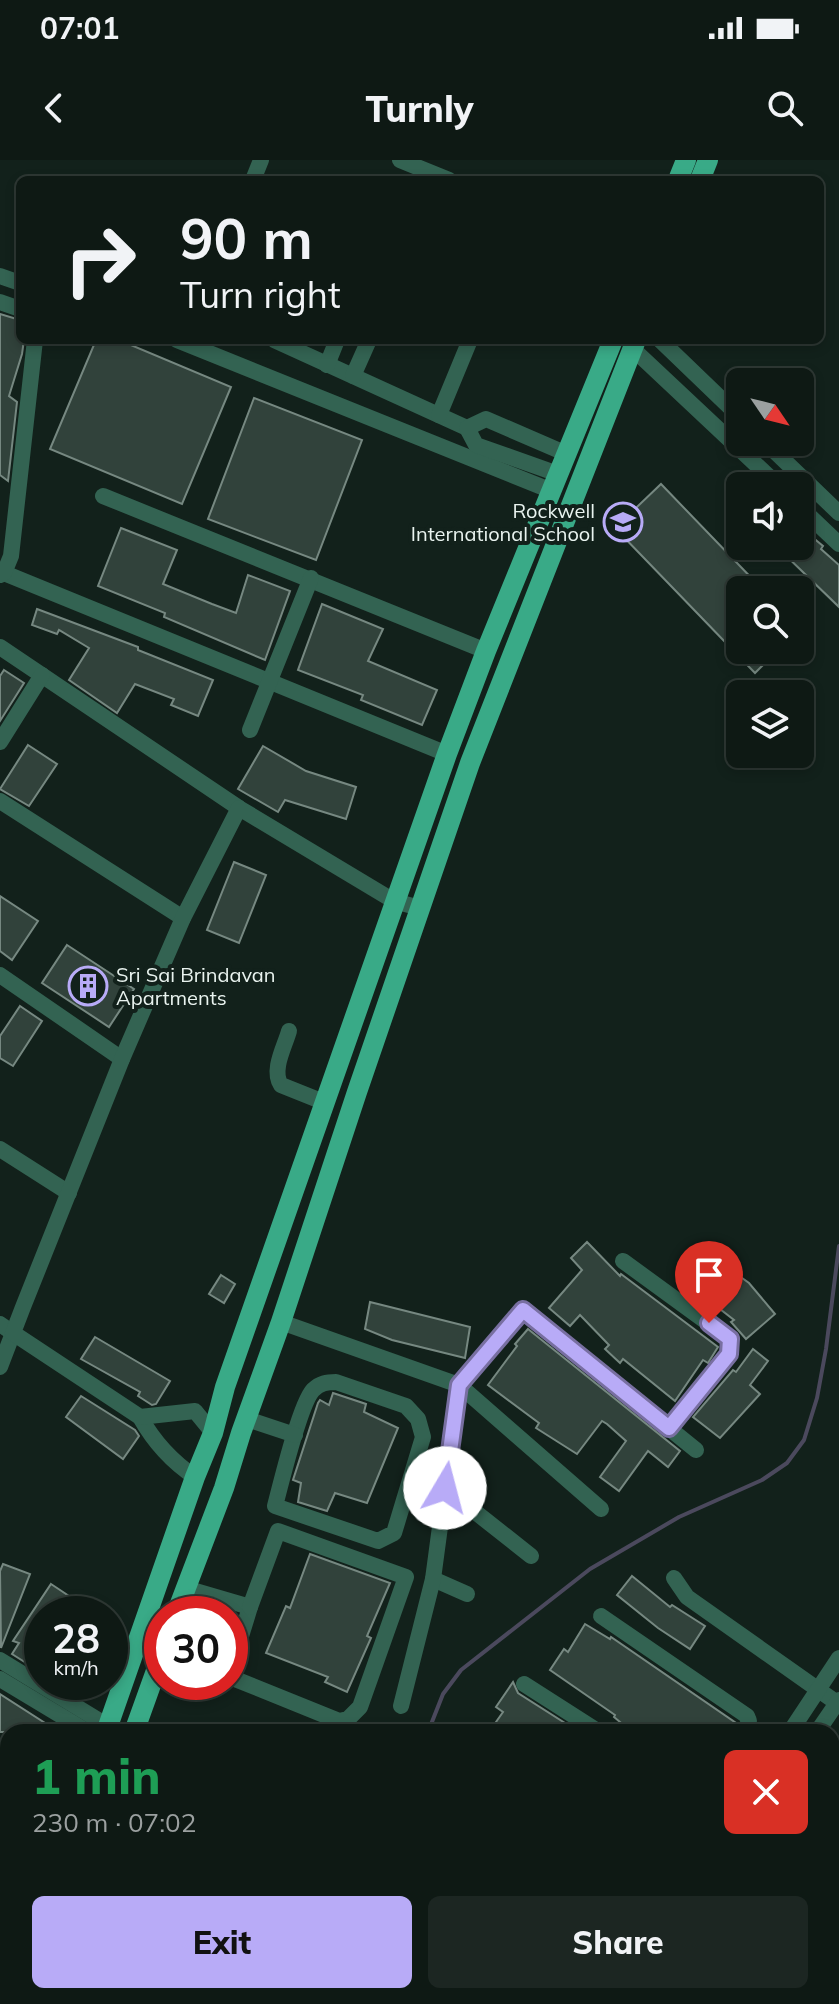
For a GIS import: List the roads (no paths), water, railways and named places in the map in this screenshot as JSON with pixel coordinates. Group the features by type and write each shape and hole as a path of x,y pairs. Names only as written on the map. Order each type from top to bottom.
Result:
{"main road":[{"path":"109,1724 213,1433 225,1387 447,754 611,344"},
{"path":"182,1596 224,1488 470,763 635,344"},
{"path":"318,1126 343,1135"},
{"path":"137,1724 145,1700"}],"street":[{"path":"400,160 416,174"},
{"path":"35,344 11,556 2,574 271,680 447,754"},
{"path":"188,344 555,482"},
{"path":"282,344 467,428 476,445 555,482"},
{"path":"327,365 335,344"},
{"path":"353,376 367,344"},
{"path":"439,415 468,344"},
{"path":"635,344 764,472"},
{"path":"664,344 726,404"},
{"path":"467,428 486,419 567,454"},
{"path":"780,456 839,513"},
{"path":"0,494 17,505"},
{"path":"103,496 486,651"},
{"path":"814,518 837,537"},
{"path":"250,730 311,578"},
{"path":"0,647 239,808 394,901 420,908"},
{"path":"0,742 42,675"},
{"path":"0,801 183,918"},
{"path":"0,1367 6,1328 69,1193 183,918 239,808"},
{"path":"0,975 122,1059"},
{"path":"289,1031 277,1080 281,1085 326,1103"},
{"path":"0,1149 69,1193"},
{"path":"623,1261 730,1339 729,1354 669,1428"},
{"path":"401,1706 433,1579 459,1385 523,1310 696,1450"},
{"path":"281,1322 459,1385 601,1509"},
{"path":"6,1328 140,1417 151,1437 166,1454 195,1477"},
{"path":"336,1382 406,1406 418,1419 423,1437 394,1533 378,1541 275,1506 295,1435 311,1391 324,1383 336,1382"},
{"path":"140,1417 195,1411 213,1433"},
{"path":"247,1419 295,1435"},
{"path":"445,1488 531,1556"},
{"path":"248,1614 278,1531 406,1577 360,1707 348,1719 339,1721 248,1682"},
{"path":"674,1578 687,1597 838,1701 822,1724"},
{"path":"433,1579 467,1594"},
{"path":"185,1588 250,1607"},
{"path":"601,1616 747,1716 748,1724"},
{"path":"795,1724 839,1658"},
{"path":"0,1660 79,1724"},
{"path":"0,1679 97,1724"},
{"path":"524,1684 586,1724"}],"waterway":[{"path":"431,1724 443,1694 461,1670 590,1569 679,1517 762,1480 787,1463 804,1440 817,1398 839,1246"}],"place":[{"name":"Rockwell International School","path":"623,522"},
{"name":"Sri Sai Brindavan Apartments","path":"88,986"}]}
